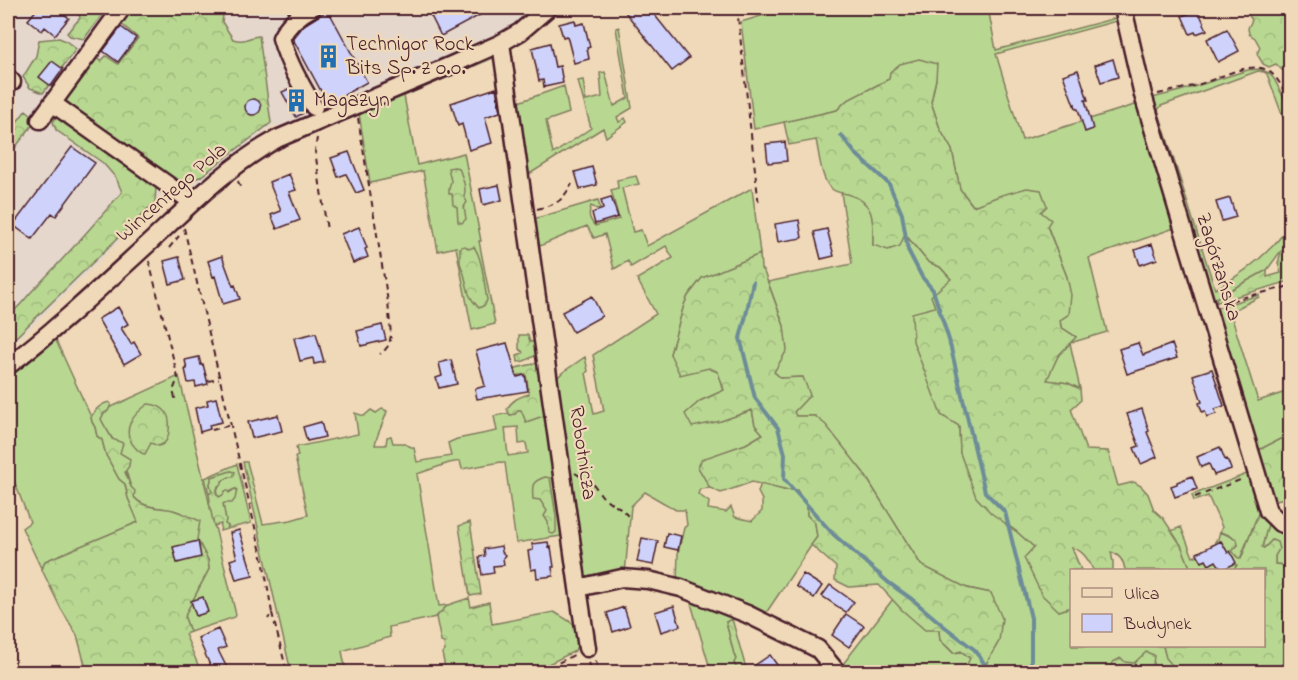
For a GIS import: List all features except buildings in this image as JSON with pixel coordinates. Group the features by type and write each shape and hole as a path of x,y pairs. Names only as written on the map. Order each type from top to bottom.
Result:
{"street":[{"path":"40,120 122,8"},
{"path":"312,8 300,14 286,27 280,38 285,53 314,107"},
{"name":"Wincentego Pola","path":"8,366 65,320 214,181 258,150 277,139 501,43 520,32 548,8"},
{"name":"Zagórzańska","path":"1122,8 1143,98 1268,511 1280,524 1290,526"},
{"name":"Robotnicza","path":"501,43 528,211 587,648"},
{"path":"52,103 192,202"},
{"path":"578,588 622,579 648,580 681,588 747,614 818,648 837,672"}],"path":[{"path":"737,8 759,206"},
{"path":"1143,98 1199,84 1247,68 1259,67 1274,76 1290,105"},
{"path":"357,112 388,302 391,335 389,345 380,354"},
{"path":"318,132 315,151 327,230"},
{"path":"528,211 557,203 563,199 572,184"},
{"path":"184,228 287,672"},
{"path":"169,248 180,234"},
{"path":"144,247 148,254 178,378 173,391 176,401"},
{"path":"1206,307 1290,286"},
{"path":"208,381 220,378"},
{"path":"212,430 231,425"},
{"path":"561,468 577,473 594,485 602,496 632,519"},
{"path":"1195,497 1257,474"},
{"path":"268,619 272,613"},
{"path":"540,672 587,648"}],"shaded area":[{"path":"8,8 537,8 515,26 386,84 277,127 274,125 199,184 186,187 177,183 18,340 8,343"}],"green space":[{"path":"79,8 107,8 84,39 70,36 67,33 80,18"},
{"path":"125,8 224,8 222,22 233,39 243,40 259,36 271,123 200,177 185,182 166,175 62,102 94,57 101,61 106,56 118,64 138,38 119,22"},
{"path":"787,8 988,8 996,50 1116,18 1114,8 1118,8 1120,20 996,54 1022,140 1141,103 1180,226 1089,258 1107,332 1070,343 1076,337 1061,327 1060,320 1069,314 1067,277 1047,225 1002,195 974,207 960,189 952,150 940,129 931,102 936,79 889,79 846,101 837,110 754,129 741,22"},
{"path":"1244,8 1290,8 1290,75 1287,69 1282,70 1276,64 1269,67 1263,64 1257,54 1260,47 1255,38 1249,34 1248,28 1252,20"},
{"path":"619,27 632,108 617,117 619,122 625,118 627,122 606,137 603,128 523,178 513,104 564,86 569,113 546,121 553,154 591,128 578,81 583,80 586,101 602,97 600,73 605,72 614,106 628,98 616,28"},
{"path":"59,38 76,49 43,93 30,88 23,77 36,56 39,40"},
{"path":"495,52 498,56 404,96 417,165 464,153 495,324 472,330 456,247 438,251 423,171 370,183 359,113"},
{"path":"919,59 937,64 931,102 940,129 952,150 960,189 973,206 1027,188 1041,190 1047,206 1041,212 1051,220 1047,226 1067,277 1071,295 1069,314 1060,320 1061,327 1076,337 1058,356 1047,380 1068,383 1080,389 1081,400 1071,409 1086,450 1108,451 1118,486 1134,482 1141,486 1148,494 1154,510 1163,518 1181,545 1191,569 1125,569 1121,559 1111,552 1113,569 1093,569 1085,556 1072,548 1081,569 1070,569 1070,607 1059,611 1042,595 1024,558 1034,547 991,513 976,497 960,453 959,426 941,415 913,341 912,313 935,307 931,296 951,279 940,267 928,262 905,234 900,246 888,250 873,245 873,221 869,208 858,199 836,191 828,185 823,174 816,140 789,145 784,122 837,110 846,101 889,79 890,72 900,64"},
{"path":"1260,69 1269,73 1274,79 1290,110 1290,136 1267,74 1264,72 1258,71 1161,106 1158,110 1215,289 1256,262 1290,225 1290,246 1280,252 1267,270 1217,298 1217,302 1210,299 1152,98 1248,70"},
{"path":"26,110 37,119 8,157 8,134"},
{"path":"57,116 150,180 156,188 155,202 16,337 8,339 8,315 19,307 122,192 116,178 103,163 56,130 53,122"},
{"path":"448,168 459,168 465,186 466,219 462,223 458,222 457,207 453,205 452,194 449,194 451,181"},
{"path":"636,176 639,184 622,188 633,232 641,230 647,246 752,188 760,254 702,278 684,305 670,354 718,372 724,391 700,401 721,421 752,410 755,425 763,434 746,444 702,460 698,467 710,488 700,489 698,494 709,502 708,509 726,512 731,507 735,517 752,521 762,511 762,500 758,492 761,483 784,490 797,490 807,507 807,515 815,523 817,537 764,616 677,583 678,553 684,528 687,525 685,510 676,510 645,492 631,506 625,574 592,582 581,577 555,380 585,357 594,414 604,411 593,355 656,314 637,279 673,258 666,246 631,267 628,261 614,269 605,234 594,238 587,226 535,248 530,220 598,200 600,208 591,206 590,212 590,219 595,226 619,219 611,190 618,188 617,180"},
{"path":"841,192 860,198 869,207 873,219 873,245 904,234 928,262 940,267 951,279 935,307 959,426 960,453 1007,526 1034,547 1059,611 1070,607 1070,647 1163,647 1166,657 1176,672 993,672 986,664 999,641 991,593 964,587 921,565 863,472 815,416 796,416 794,412 802,377 781,378 774,372 784,326 768,282 852,264"},
{"path":"465,246 469,249 474,247 481,265 487,300 485,305 479,308 469,294 460,263 460,248"},
{"path":"1290,246 1287,261 1290,281 1217,302 1216,298 1267,270 1267,277 1281,273 1278,263 1281,252"},
{"path":"760,254 761,269 784,326 787,350 774,372 781,378 803,377 810,395 794,412 796,416 815,416 826,425 863,472 921,565 967,588 991,593 1002,618 999,641 986,664 993,672 982,672 981,668 967,665 970,658 961,651 954,653 940,640 939,630 925,630 879,585 849,587 835,580 836,567 811,545 817,537 815,523 807,515 807,507 797,490 784,490 752,482 721,493 710,488 698,467 702,459 746,444 763,434 755,425 752,410 721,421 692,427 685,414 700,401 724,390 718,372 709,368 680,375 670,354 684,305 702,278"},
{"path":"1259,295 1230,312 1258,401 1289,391 1290,434 1257,451 1216,308"},
{"path":"519,335 528,335 530,342 536,341 539,354 518,362 517,355 523,353 519,349"},
{"path":"54,336 91,417 97,436 102,440 106,455 119,479 125,484 128,498 139,522 45,561 42,570 22,528 30,522 8,465 8,374"},
{"path":"1070,343 1080,389 1068,383 1046,380 1058,356"},
{"path":"542,362 549,414 526,422 521,410 510,415 507,409 516,399 529,394 526,374 512,376 516,368"},
{"path":"179,376 236,615 190,632 185,618 186,613 209,569 208,560 187,515 147,505 134,497 119,451 101,419 109,408"},
{"path":"109,402 111,404 108,411 101,419 112,439 123,443 120,453 130,459 125,472 135,491 134,497 147,506 173,510 200,521 197,539 208,560 209,569 186,613 185,618 190,632 185,634 201,672 87,672 77,635 42,570 45,561 138,522 125,484 119,479 106,455 102,440 97,436 92,422 91,417 97,409"},
{"path":"148,404 159,406 166,412 169,425 165,442 158,446 151,443 145,454 134,446 128,434 130,422"},
{"path":"382,409 387,411 375,445 386,445 387,437 391,436 393,443 402,443 414,448 417,462 451,456 448,443 457,439 497,431 494,416 515,414 521,410 527,421 549,414 567,535 516,543 505,463 462,469 460,461 417,474 439,606 448,605 436,617 389,627 390,637 342,651 346,672 291,672 243,462 247,462 263,524 308,515 295,457 298,456 296,447 358,434 355,413 364,416 371,410 376,413","holes":["518,427 519,444 526,443 528,453 508,456 505,428"]},
{"path":"1290,434 1290,497 1271,501 1257,451"},
{"path":"237,464 251,523 227,529 223,504 235,489 219,497 216,494 222,481 234,472 212,477 210,484 212,492 209,494 205,478"},
{"path":"231,471 235,472 233,477 222,481 216,493 219,497 225,491 229,493 237,490 232,503 223,504 225,524 228,526 227,529 220,531 221,524 214,526 209,502 209,494 212,492 210,484 212,477"},
{"path":"1252,472 1260,509 1240,559 1232,551 1238,545 1232,536 1220,532 1222,527 1208,496 1194,501 1192,495"},
{"path":"545,477 550,478 556,516 556,532 553,534 549,533 548,522 544,516 547,511 540,500 533,499 533,485"},
{"path":"1260,509 1270,521 1262,547 1264,548 1272,540 1277,542 1279,549 1275,556 1275,564 1284,565 1290,572 1290,668 1286,672 1176,672 1166,658 1163,647 1265,647 1265,569 1235,569 1237,565 1230,564 1220,549 1218,537 1220,532 1237,539 1238,545 1232,551 1241,559"},
{"path":"1270,521 1290,533 1290,572 1284,565 1275,564 1275,556 1279,549 1262,547"},
{"path":"470,522 481,594 470,596 459,526"},
{"path":"1181,527 1193,557 1209,549 1216,540 1230,564 1237,565 1235,569 1191,569 1181,545 1171,531"},
{"path":"688,593 729,610 732,619 726,622 736,660 734,663 738,670 736,672 711,672"},
{"path":"469,598 471,607 489,602 492,624 554,612 572,623 578,631 575,651 532,672 517,672 517,669 510,672 446,672 442,653 445,651 444,643 441,642 436,617 448,605"},
{"path":"893,599 902,610 939,630 940,640 953,653 962,652 981,668 982,672 843,672 840,668"},
{"path":"732,619 747,672 736,672 738,670 734,663 736,659 726,622"},
{"path":"1146,652 1154,655 1153,665 1143,672 1109,672 1113,662 1121,658 1125,662 1134,663"}],"waterway":[{"path":"841,135 855,153 889,184 902,214 908,250 922,277 933,290 949,340 985,492 1005,512 1031,618 1031,672"},
{"path":"753,282 740,338 755,398 778,428 785,454 784,479 833,534 889,583 975,650 990,672"},
{"path":"1274,672 1290,659"}],"place":[{"name":"Technigor Rock Bits Sp. z o.o.","path":"328,57"},
{"name":"Magazyn","path":"296,101"}]}
